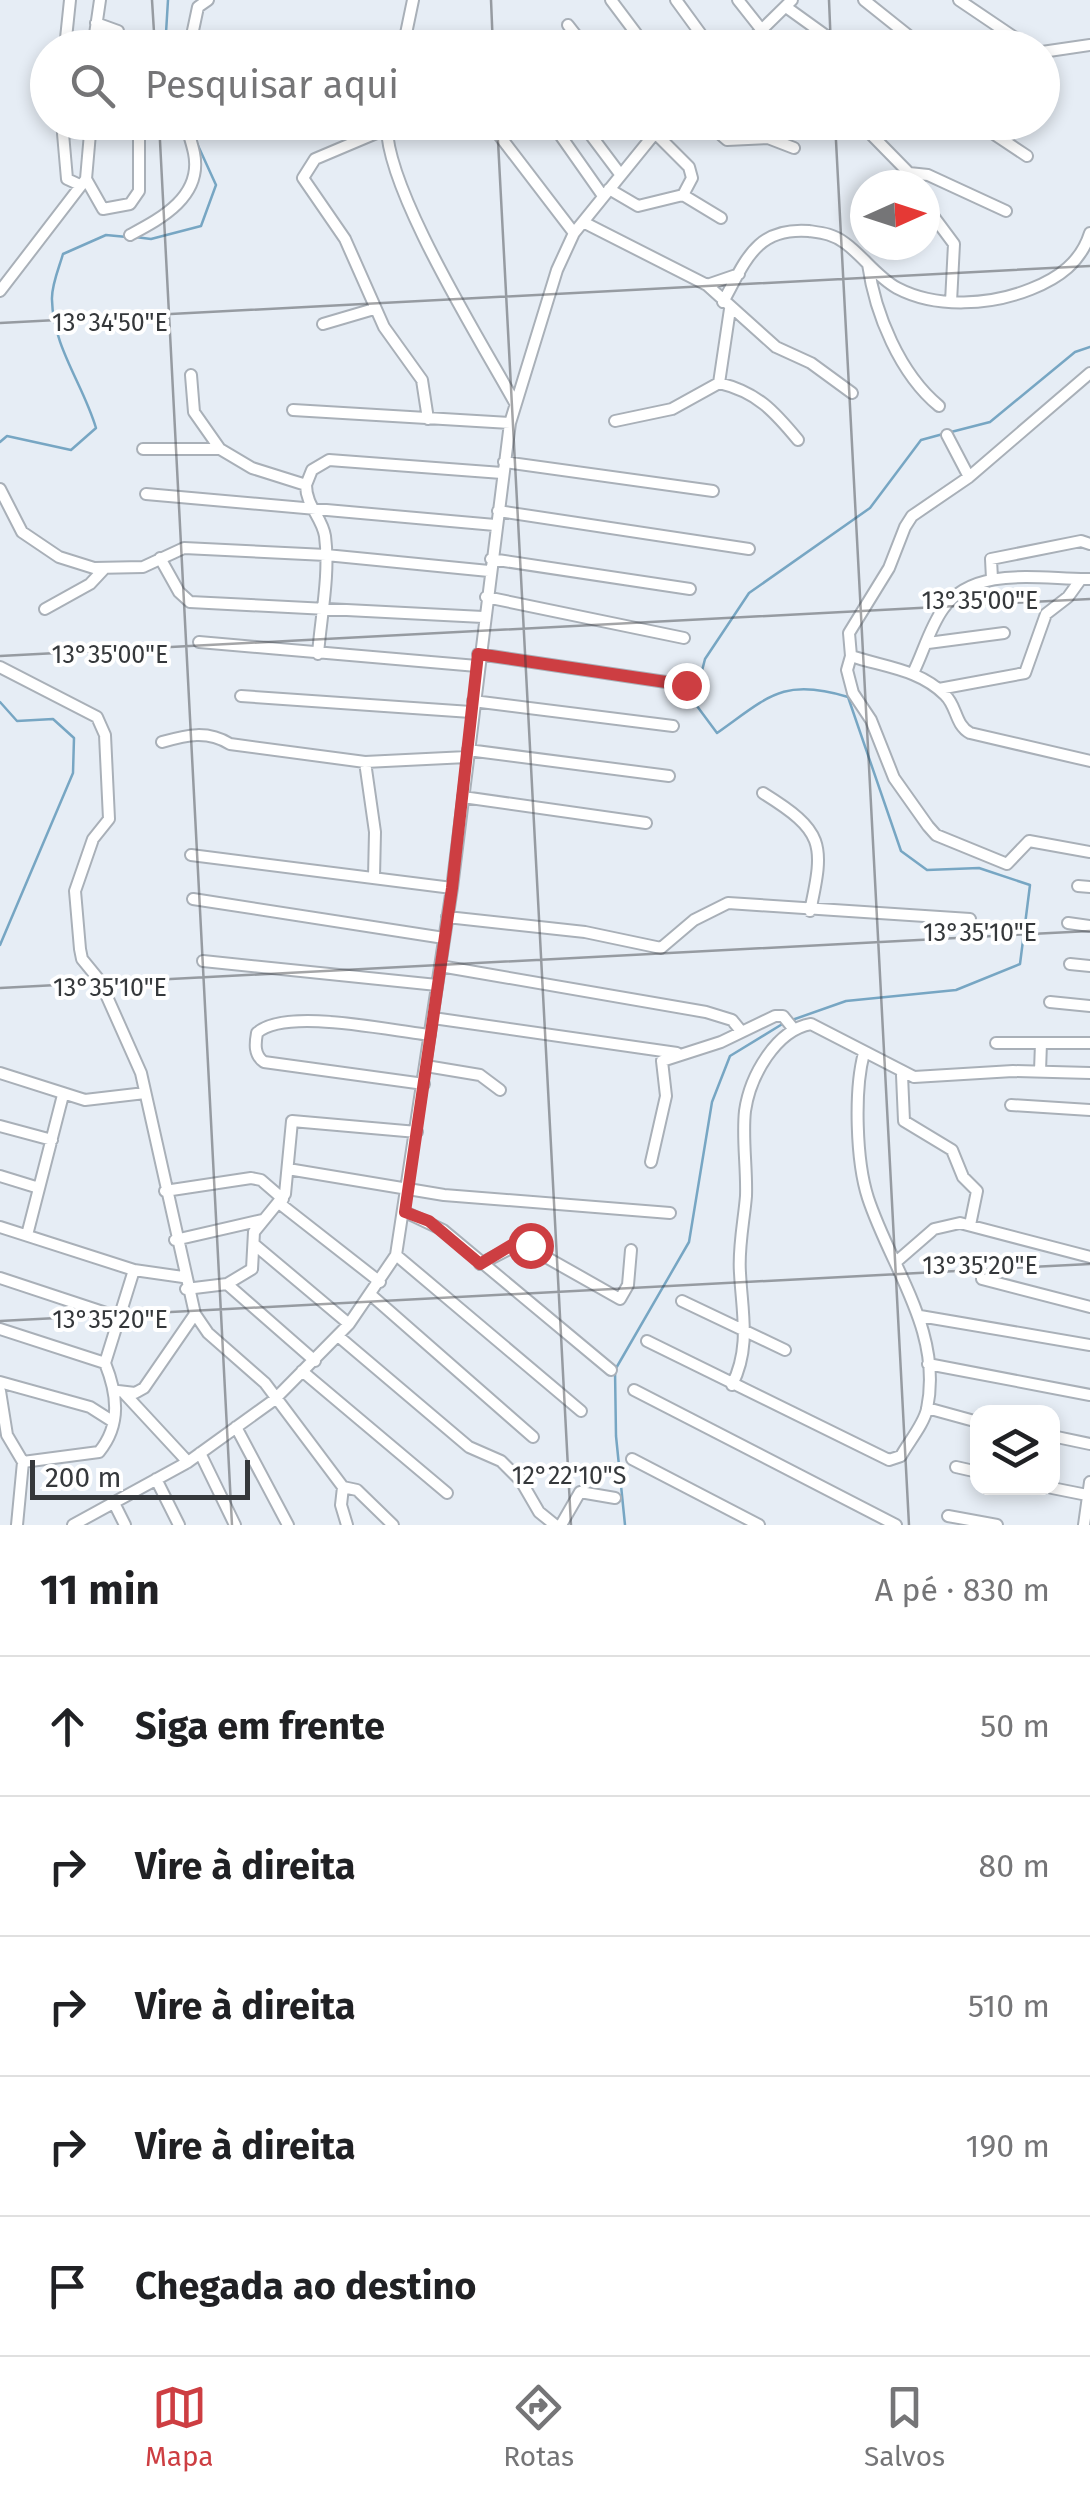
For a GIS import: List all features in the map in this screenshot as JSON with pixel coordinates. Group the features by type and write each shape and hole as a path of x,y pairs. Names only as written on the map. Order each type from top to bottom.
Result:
{"street":[{"path":"67,30 70,0"},
{"path":"95,30 100,0"},
{"path":"193,30 198,7 208,0"},
{"path":"407,30 413,0"},
{"path":"611,0 634,30"},
{"path":"676,0 698,30"},
{"path":"738,0 757,30"},
{"path":"864,0 902,30"},
{"path":"958,0 1003,30"},
{"path":"764,30 789,3 821,30"},
{"path":"96,23 118,30"},
{"path":"568,25 572,30"},
{"path":"1060,50 1090,46"},
{"path":"63,140 67,179 83,182 103,209 130,204 139,191 139,140"},
{"path":"0,290 83,182 89,140"},
{"path":"130,235 164,218 185,196 195,157 191,140"},
{"path":"356,140 315,159 303,178 345,240 374,309 422,380 428,419"},
{"path":"389,140 392,162 441,269 515,403"},
{"path":"502,140 574,233"},
{"path":"565,140 606,192 638,206 683,195 722,218"},
{"path":"595,140 620,174"},
{"path":"74,1525 188,1462 274,1400 349,1324 396,1255 452,888 510,423 574,233 649,140"},
{"path":"659,140 689,167 692,178 683,195"},
{"path":"773,140 794,148"},
{"path":"877,140 906,170"},
{"path":"1003,140 1027,156"},
{"path":"940,181 1006,211"},
{"path":"584,222 707,285 776,346 811,363 852,393"},
{"path":"940,225 954,244 951,302"},
{"path":"720,383 727,305 739,274 768,234 780,231 833,235 894,286 920,298 951,302 989,300 1046,283 1072,266 1090,233"},
{"path":"868,263 883,322 911,374 940,406"},
{"path":"707,285 739,274"},
{"path":"323,324 374,309"},
{"path":"1090,373 969,477 912,516 889,568 853,623 847,644 851,656 847,670 853,692 871,720 888,766 936,835 1007,864 1029,842 1090,852"},
{"path":"191,375 194,412 220,450 252,468 306,486"},
{"path":"616,421 672,409 720,383 752,392 766,402 798,440"},
{"path":"293,410 510,423"},
{"path":"947,435 969,477"},
{"path":"142,449 220,450"},
{"path":"318,654 326,555 322,523 310,506 306,486 312,470 330,460 502,468 713,492"},
{"path":"0,489 22,532 33,542 59,557 104,569 143,567 184,548 490,565 690,588"},
{"path":"146,494 495,525"},
{"path":"498,510 748,550"},
{"path":"992,579 991,559 1082,540 1090,544"},
{"path":"160,558 178,592 190,602 483,617"},
{"path":"45,610 90,584 104,569"},
{"path":"913,673 949,601 992,579 1086,579"},
{"path":"939,689 1026,673 1046,614 1086,579"},
{"path":"486,597 684,638"},
{"path":"928,642 1004,633"},
{"path":"199,642 318,654 478,660 686,685"},
{"path":"851,656 913,673 939,689 950,699 962,728 970,733 1090,760"},
{"path":"0,667 96,717 104,736 108,819 94,839 75,891 78,936 82,959 106,992 144,1092 195,1314 208,1333 265,1383 343,1487 357,1490 393,1525"},
{"path":"241,696 472,707 673,726"},
{"path":"162,742 188,734 214,735 230,744 365,762 468,754 669,776"},
{"path":"365,762 375,832 374,877"},
{"path":"763,793 801,818 819,844 822,860 810,911"},
{"path":"463,797 646,823"},
{"path":"191,856 452,888"},
{"path":"193,900 444,938"},
{"path":"447,917 585,932 661,948 694,920 728,903 970,919"},
{"path":"1068,923 1090,926"},
{"path":"202,961 437,985"},
{"path":"1070,964 1090,966"},
{"path":"440,966 706,1012 732,1020 741,1031"},
{"path":"1050,1002 1090,1006"},
{"path":"652,1162 666,1096 662,1061 677,1053 721,1042 779,1015 792,1027 821,1027 902,1074 1090,1073"},
{"path":"433,1018 677,1053"},
{"path":"424,1084 264,1062 257,1053 256,1040 268,1024 296,1020 430,1035"},
{"path":"732,1385 746,1345 739,1268 747,1165 744,1114 772,1048 792,1027"},
{"path":"1040,1072 1041,1043"},
{"path":"996,1044 1090,1043"},
{"path":"647,1341 894,1460 927,1408 928,1364 920,1316 867,1196 861,1166 860,1070 864,1053"},
{"path":"426,1066 480,1075 500,1090"},
{"path":"0,1073 85,1100 144,1092"},
{"path":"902,1074 904,1120 952,1150 958,1169 977,1191 970,1225"},
{"path":"27,1234 63,1096"},
{"path":"1011,1106 1090,1110"},
{"path":"0,1227 185,1283 227,1284 252,1269 254,1232 281,1201 288,1169 288,1131 296,1119 417,1132"},
{"path":"0,1126 52,1140"},
{"path":"288,1169 548,1205 670,1213"},
{"path":"0,1176 40,1188"},
{"path":"165,1191 251,1178 261,1180 380,1282"},
{"path":"405,1212 429,1221 611,1370"},
{"path":"176,1240 265,1220"},
{"path":"896,1262 934,1229 970,1225 1090,1257"},
{"path":"480,1264 521,1242 620,1299 628,1285 631,1250"},
{"path":"254,1244 349,1324"},
{"path":"396,1255 582,1411"},
{"path":"105,1364 134,1270"},
{"path":"0,1278 118,1317"},
{"path":"982,1279 1090,1306"},
{"path":"227,1284 315,1361"},
{"path":"371,1295 533,1438"},
{"path":"682,1300 785,1350"},
{"path":"121,1392 144,1388 195,1314"},
{"path":"920,1316 1090,1345"},
{"path":"0,1330 105,1364 121,1392 188,1462"},
{"path":"338,1336 469,1448 501,1462 520,1481 539,1512 558,1525 580,1492 615,1498"},
{"path":"928,1364 1090,1394"},
{"path":"302,1372 446,1493"},
{"path":"0,1382 90,1408 112,1421"},
{"path":"634,1390 896,1525"},
{"path":"0,1391 7,1435 23,1462 17,1525"},
{"path":"23,1462 98,1452 121,1392"},
{"path":"927,1408 970,1420"},
{"path":"236,1427 288,1525"},
{"path":"1060,1438 1090,1444"},
{"path":"200,1453 235,1525"},
{"path":"632,1459 758,1525"},
{"path":"956,1467 970,1470"},
{"path":"156,1480 179,1525"},
{"path":"1084,1525 1090,1482"},
{"path":"343,1487 341,1505 348,1525"},
{"path":"1060,1490 1088,1495"},
{"path":"114,1504 125,1525"},
{"path":"948,1516 996,1525"}],"waterway":[{"path":"166,30 168,0"},
{"path":"135,237 151,239 201,226 216,185 195,140"},
{"path":"0,442 7,436 71,450 96,428 57,334 53,289 63,254 106,235 127,237"},
{"path":"951,432 990,422 1075,352 1090,347"},
{"path":"792,1020 846,1001 956,990 1020,964 1030,885 979,868 927,870 901,851 848,697 826,691 791,690 750,709 717,733 694,702 705,659 749,593 870,508 921,440 943,434"},
{"path":"0,702 17,721 53,719 74,738 73,773 0,945"},
{"path":"625,1525 616,1436 615,1370 689,1242 712,1102 730,1056 784,1023"}],"route":[{"path":"530,1245 515,1243 480,1264 443,1230 405,1212 452,888 478,654 686,685"}]}
